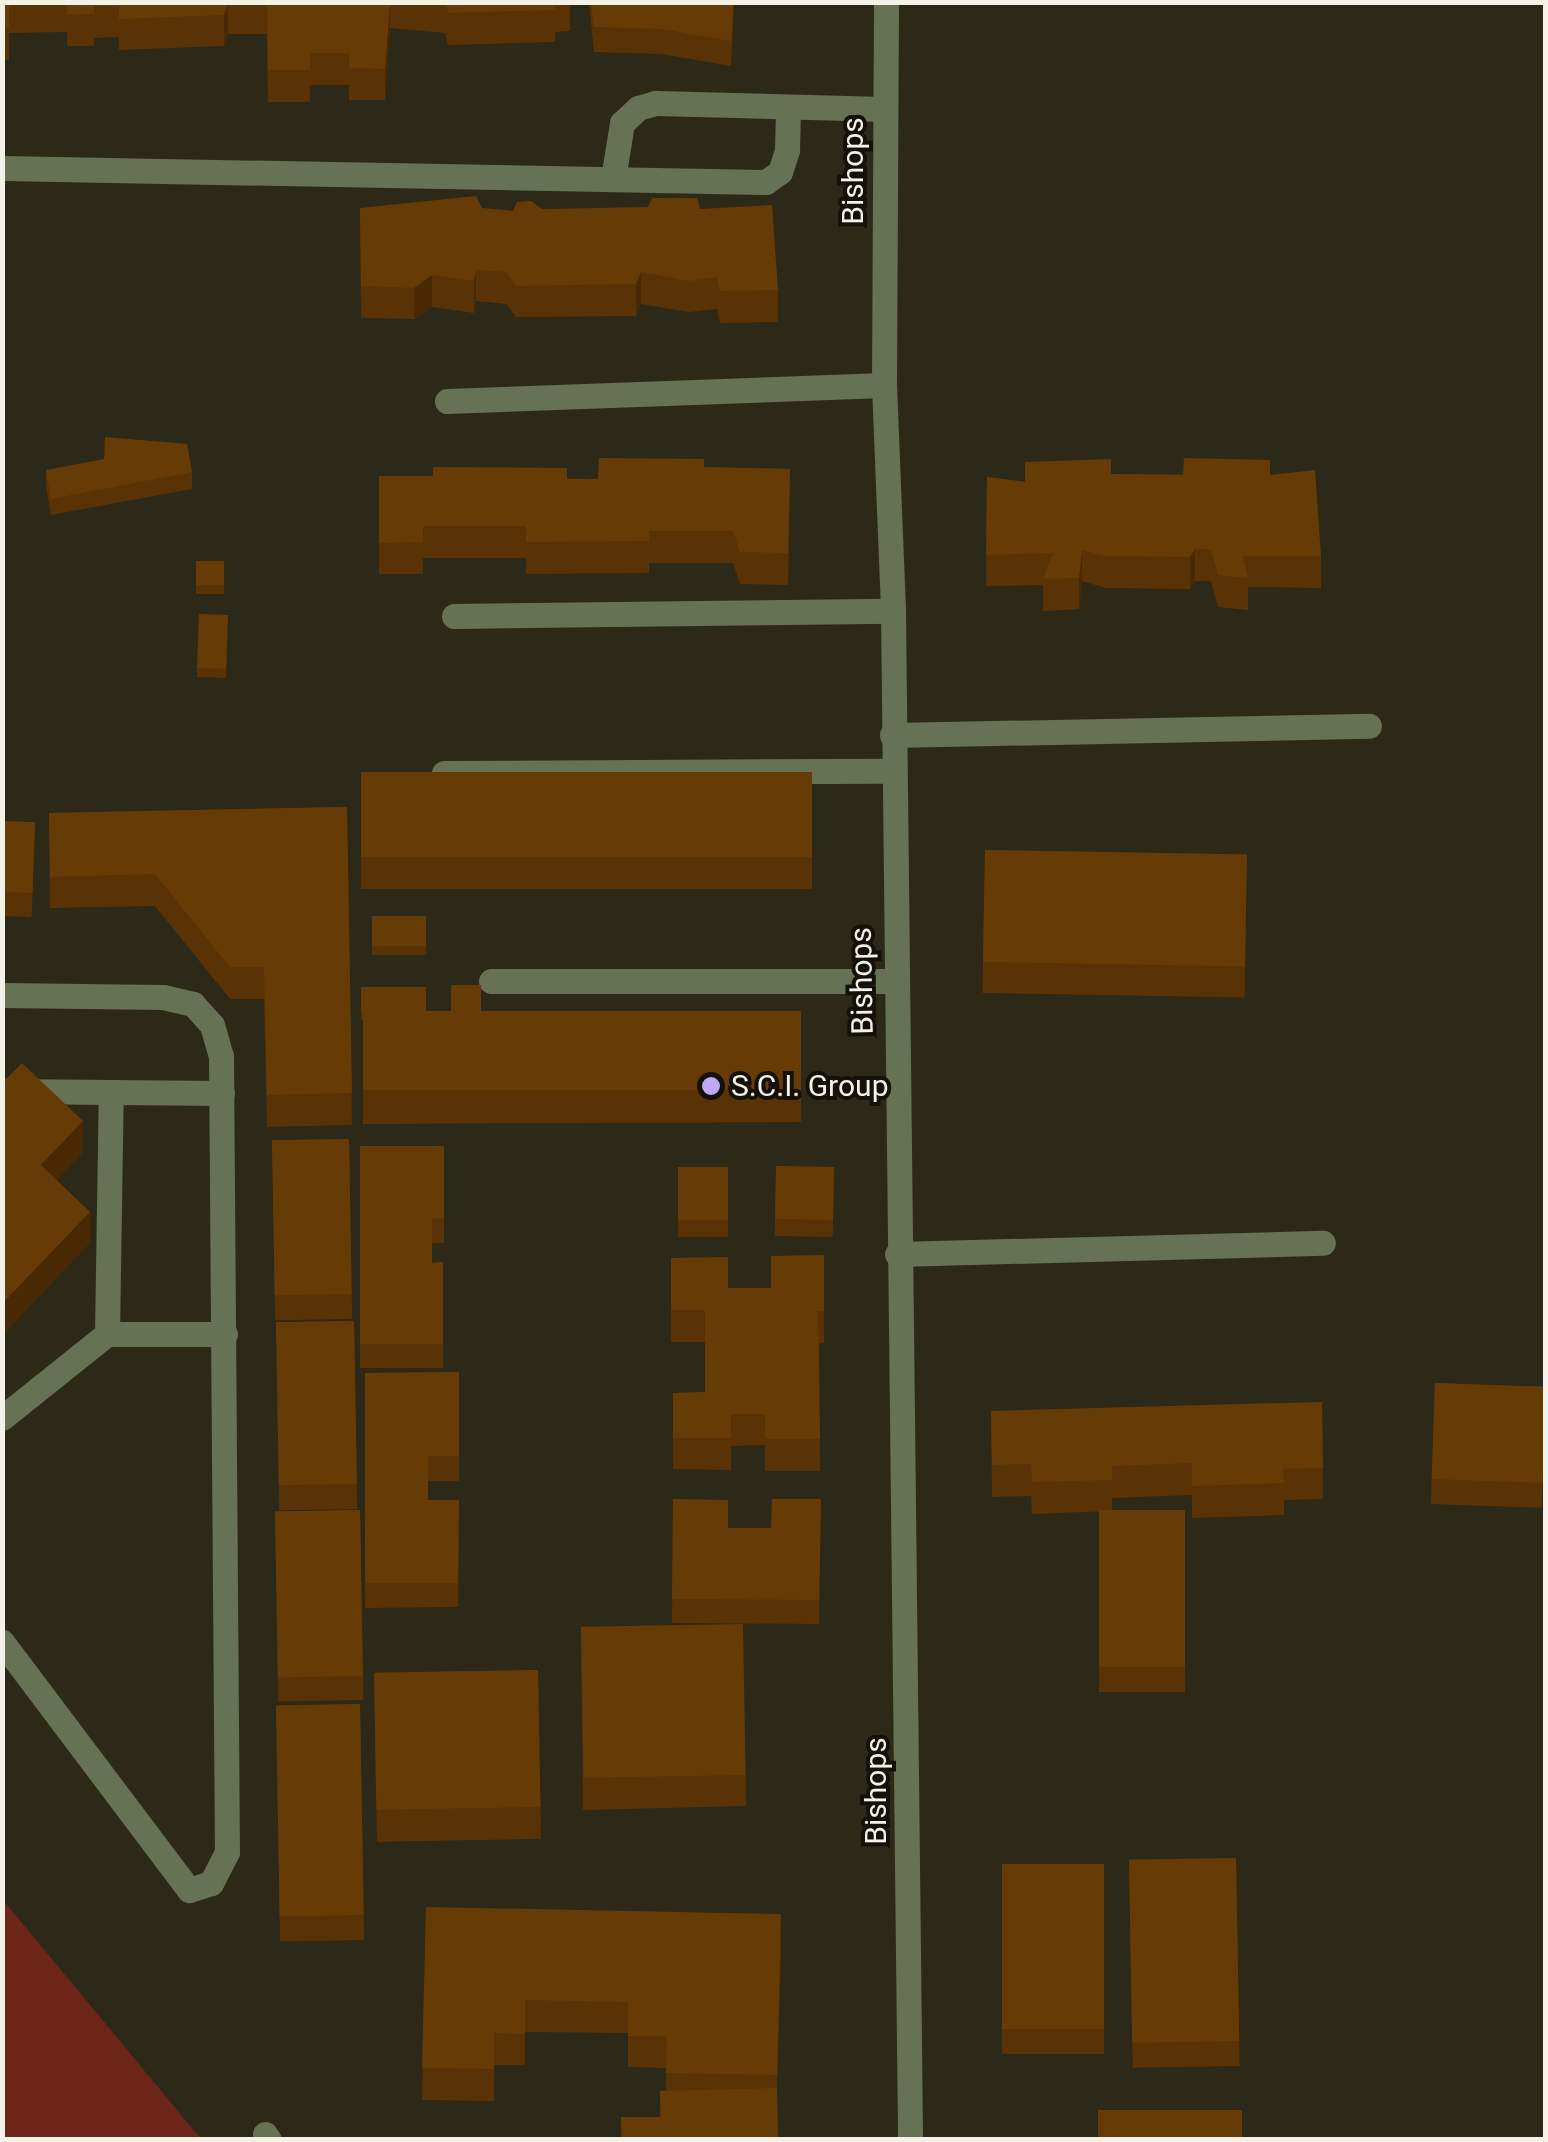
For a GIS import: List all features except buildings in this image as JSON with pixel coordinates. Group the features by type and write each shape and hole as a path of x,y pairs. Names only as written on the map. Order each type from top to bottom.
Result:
{"street":[{"name":"Bishops","path":"886,2 884,385 893,611 897,1254 909,1754 910,2140"},
{"path":"612,179 622,123 638,108 656,104 885,109"},
{"path":"2,168 766,182 780,172 788,150 788,108"},
{"path":"447,401 884,385"},
{"path":"454,616 893,611"},
{"path":"892,735 1369,726"},
{"path":"444,773 892,772"},
{"path":"491,982 895,980"},
{"path":"2,995 162,997 193,1004 212,1026 221,1056 227,1852 210,1883 189,1890 2,1642"},
{"path":"2,1090 222,1093"},
{"path":"108,1334 111,1092"},
{"path":"897,1254 1323,1243"},
{"path":"2,1418 108,1334 225,1334"}],"shaded area":[{"path":"3,1900 201,2139 3,2139"}],"place":[{"name":"S.C.I. Group","path":"711,1086"}]}
